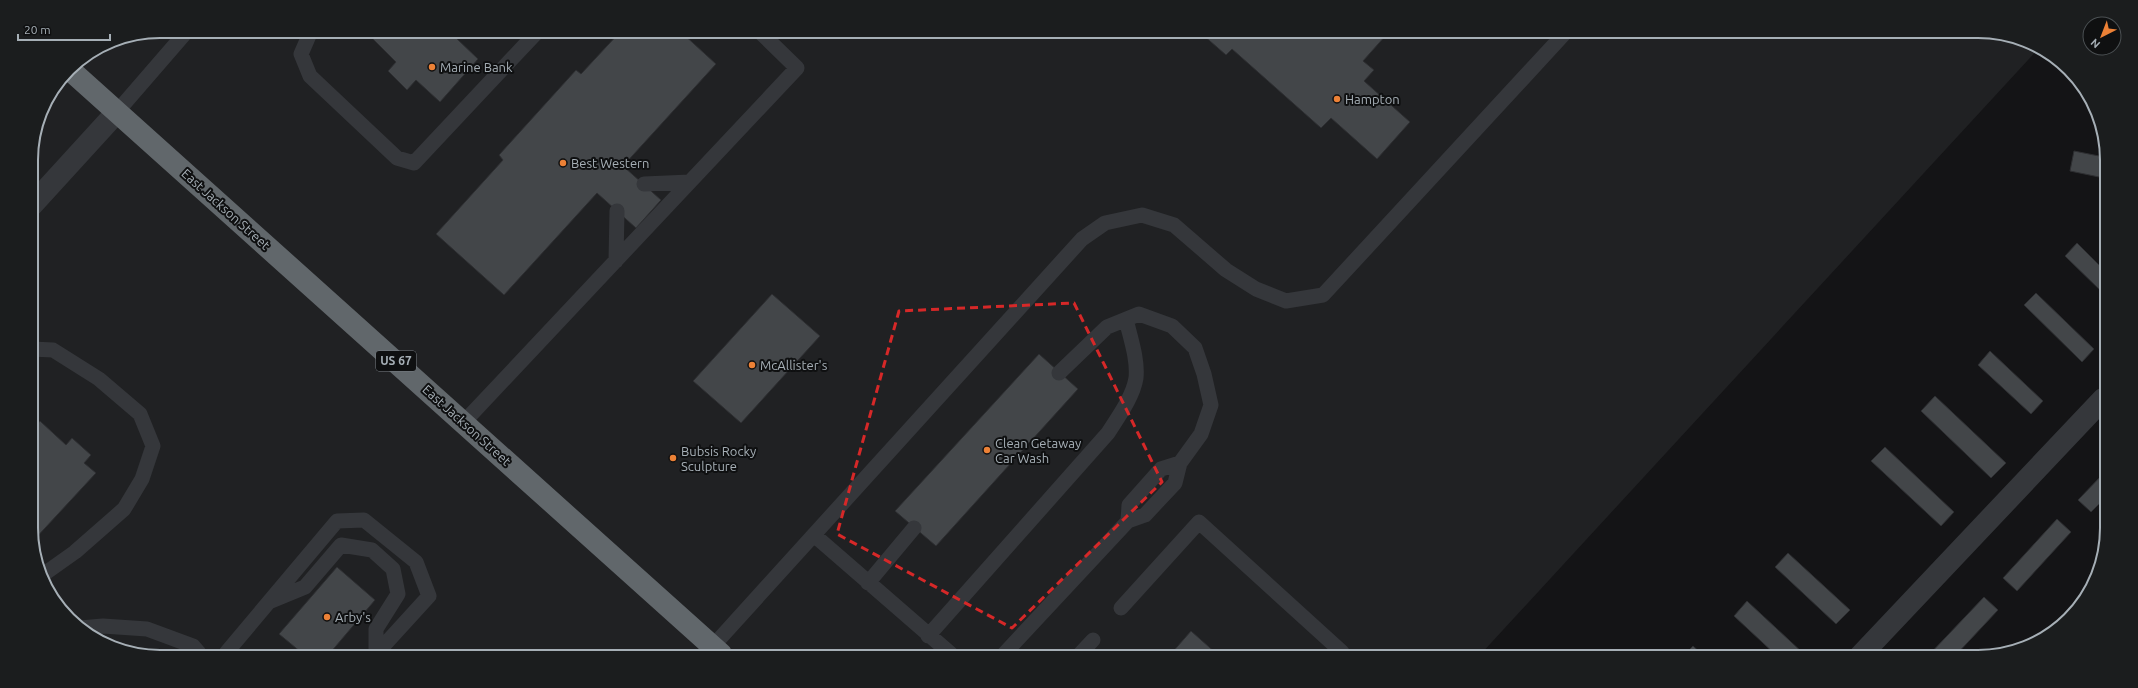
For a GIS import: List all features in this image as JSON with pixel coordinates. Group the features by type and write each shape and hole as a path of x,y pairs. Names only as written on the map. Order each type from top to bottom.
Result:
{"highway":[{"name":"East Jackson Street","path":"74,74 116,113 464,422 717,650"}],"street":[{"path":"38,198 116,113"},
{"path":"1866,650 2100,402"}],"lane":[{"path":"116,113 181,38"},
{"path":"308,38 301,54 310,76 397,158 414,163 531,38"},
{"path":"464,422 797,68 766,38"},
{"path":"717,650 814,535 1082,239 1105,223 1142,215 1174,225 1226,270 1256,289 1286,301 1323,295 1560,38"},
{"path":"644,184 690,182"},
{"path":"616,261 617,210"},
{"path":"1007,650 1128,521 1145,515 1174,482 1180,463 1201,434 1210,405 1204,374 1195,348 1172,326 1139,314 1107,327 1059,373"},
{"path":"928,636 1108,433 1126,404 1136,378 1134,353 1126,319"},
{"path":"38,349 53,350 99,379 140,414 153,446 142,479 124,509 75,552 46,572"},
{"path":"228,650 337,521 364,520 416,562 429,596 380,650"},
{"path":"1121,608 1199,522 1340,650"},
{"path":"868,583 914,528"},
{"path":"814,535 928,636 946,650"},
{"path":"268,602 305,587 342,545 372,550 393,569 398,594 376,629 377,650"},
{"path":"90,627 103,626 146,629 192,646 196,650"},
{"path":"1084,650 1093,640"}],"highlighted area":[{"path":"1074,303 1162,482 1012,628 837,534 899,311"}],"shaded area":[{"path":"152,38 1978,38 2009,42 2035,52 1485,650 160,650 144,649 121,644 92,629 68,608 59,596 44,567 38,536 39,144 47,114 54,99 63,86 86,63 99,54 121,44"}],"building":[{"name":"Marine Bank","path":"456,38 478,59 440,102 416,80 407,90 388,71 396,62 373,39"},
{"name":"Best Western","path":"614,38 688,38 716,64 623,166 661,200 636,228 597,193 504,295 436,234 503,160 499,155 576,70 581,74"},
{"name":"Hampton","path":"1207,38 1383,38 1363,61 1374,70 1364,81 1410,122 1377,159 1331,118 1321,128 1232,49 1226,55"},
{"path":"2074,151 2100,156 2100,177 2070,171"},
{"path":"2077,243 2100,266 2100,290 2065,256"},
{"path":"2036,293 2094,349 2082,362 2024,305"},
{"path":"772,294 820,336 741,423 693,381"},
{"path":"1990,351 2043,401 2031,414 1978,365"},
{"name":"Clean Getaway Car Wash","path":"1039,354 1078,389 936,546 895,511"},
{"path":"1935,396 2006,463 1991,478 1921,411"},
{"path":"40,421 66,445 72,438 91,455 84,463 96,473 38,536 38,528 38,423"},
{"path":"1885,447 1954,512 1941,526 1871,461"},
{"path":"2100,477 2100,503 2091,512 2078,500"},
{"path":"2057,519 2071,532 2017,591 2003,578"},
{"path":"1788,553 1850,610 1836,624 1775,567"},
{"name":"Arby's","path":"337,567 375,600 333,650 298,650 279,634"},
{"path":"1984,597 1998,610 1961,650 1934,650"},
{"path":"1747,601 1800,650 1771,650 1734,616"},
{"path":"1191,631 1212,650 1174,650"},
{"path":"1693,646 1697,650 1689,650"}],"place":[{"name":"Marine Bank","path":"432,67"},
{"name":"Hampton","path":"1337,99"},
{"name":"Best Western","path":"563,163"},
{"name":"McAllister's","path":"752,365"},
{"name":"Clean Getaway Car Wash","path":"987,450"},
{"name":"Bubsis Rocky Sculpture","path":"673,458"},
{"name":"Arby's","path":"327,617"}]}
